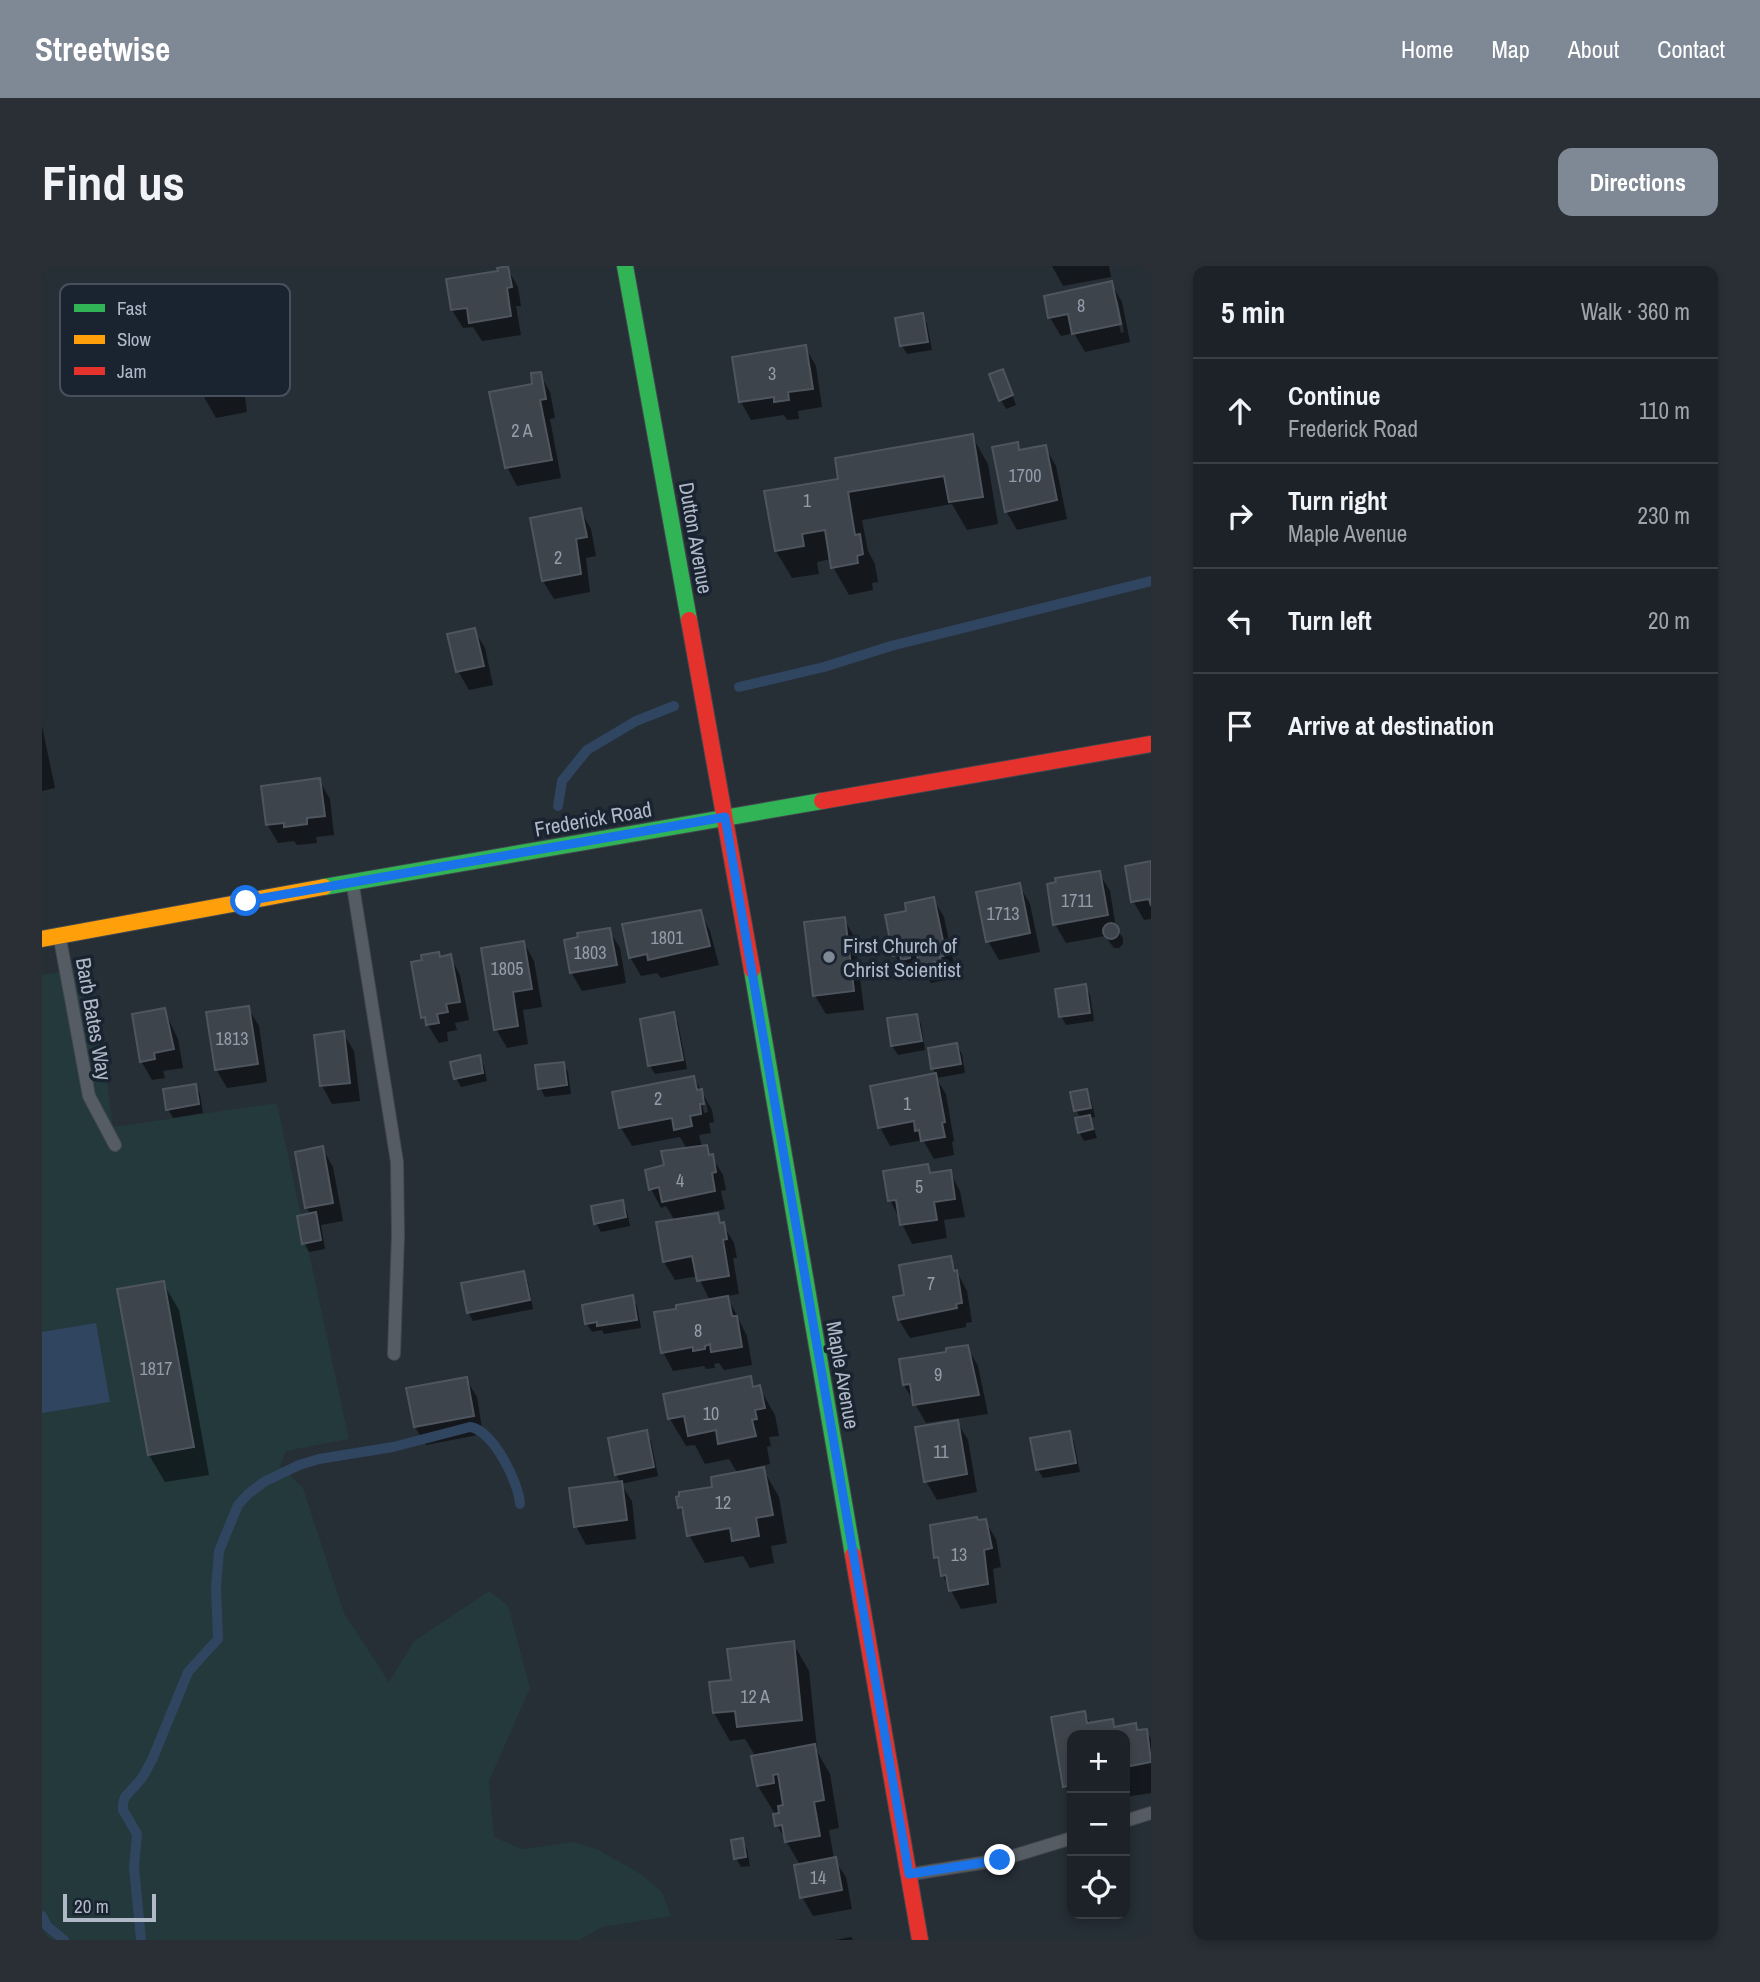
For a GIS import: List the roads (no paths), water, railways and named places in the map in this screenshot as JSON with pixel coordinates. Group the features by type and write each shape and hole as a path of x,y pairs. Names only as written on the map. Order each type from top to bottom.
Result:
{"street":[{"name":"Dutton Avenue","path":"625,266 725,817"},
{"name":"Frederick Road","path":"42,939 352,882 1151,744"},
{"name":"Maple Avenue","path":"725,817 920,1940"}],"lane":[{"path":"352,882 397,1162 398,1235 394,1354"},
{"name":"Barb Bates Way","path":"60,936 89,1096 115,1145"},
{"path":"1130,1819 1151,1813"},
{"path":"909,1874 1000,1860 1067,1840"}],"water":[{"path":"96,1323 110,1402 42,1413 42,1332"}],"waterway":[{"path":"739,687 1151,581"},
{"path":"558,806 562,781 587,750 636,721 674,706"},
{"path":"141,1940 134,1867 137,1834 123,1810 123,1803 152,1760 188,1672 218,1639 216,1588 219,1551 238,1505 264,1482 299,1465 319,1459 393,1447 470,1427 479,1430 496,1447 510,1471 520,1504"},
{"path":"42,1916 47,1926 64,1940"}],"place":[{"name":"First Church of Christ Scientist","path":"829,957"}]}
